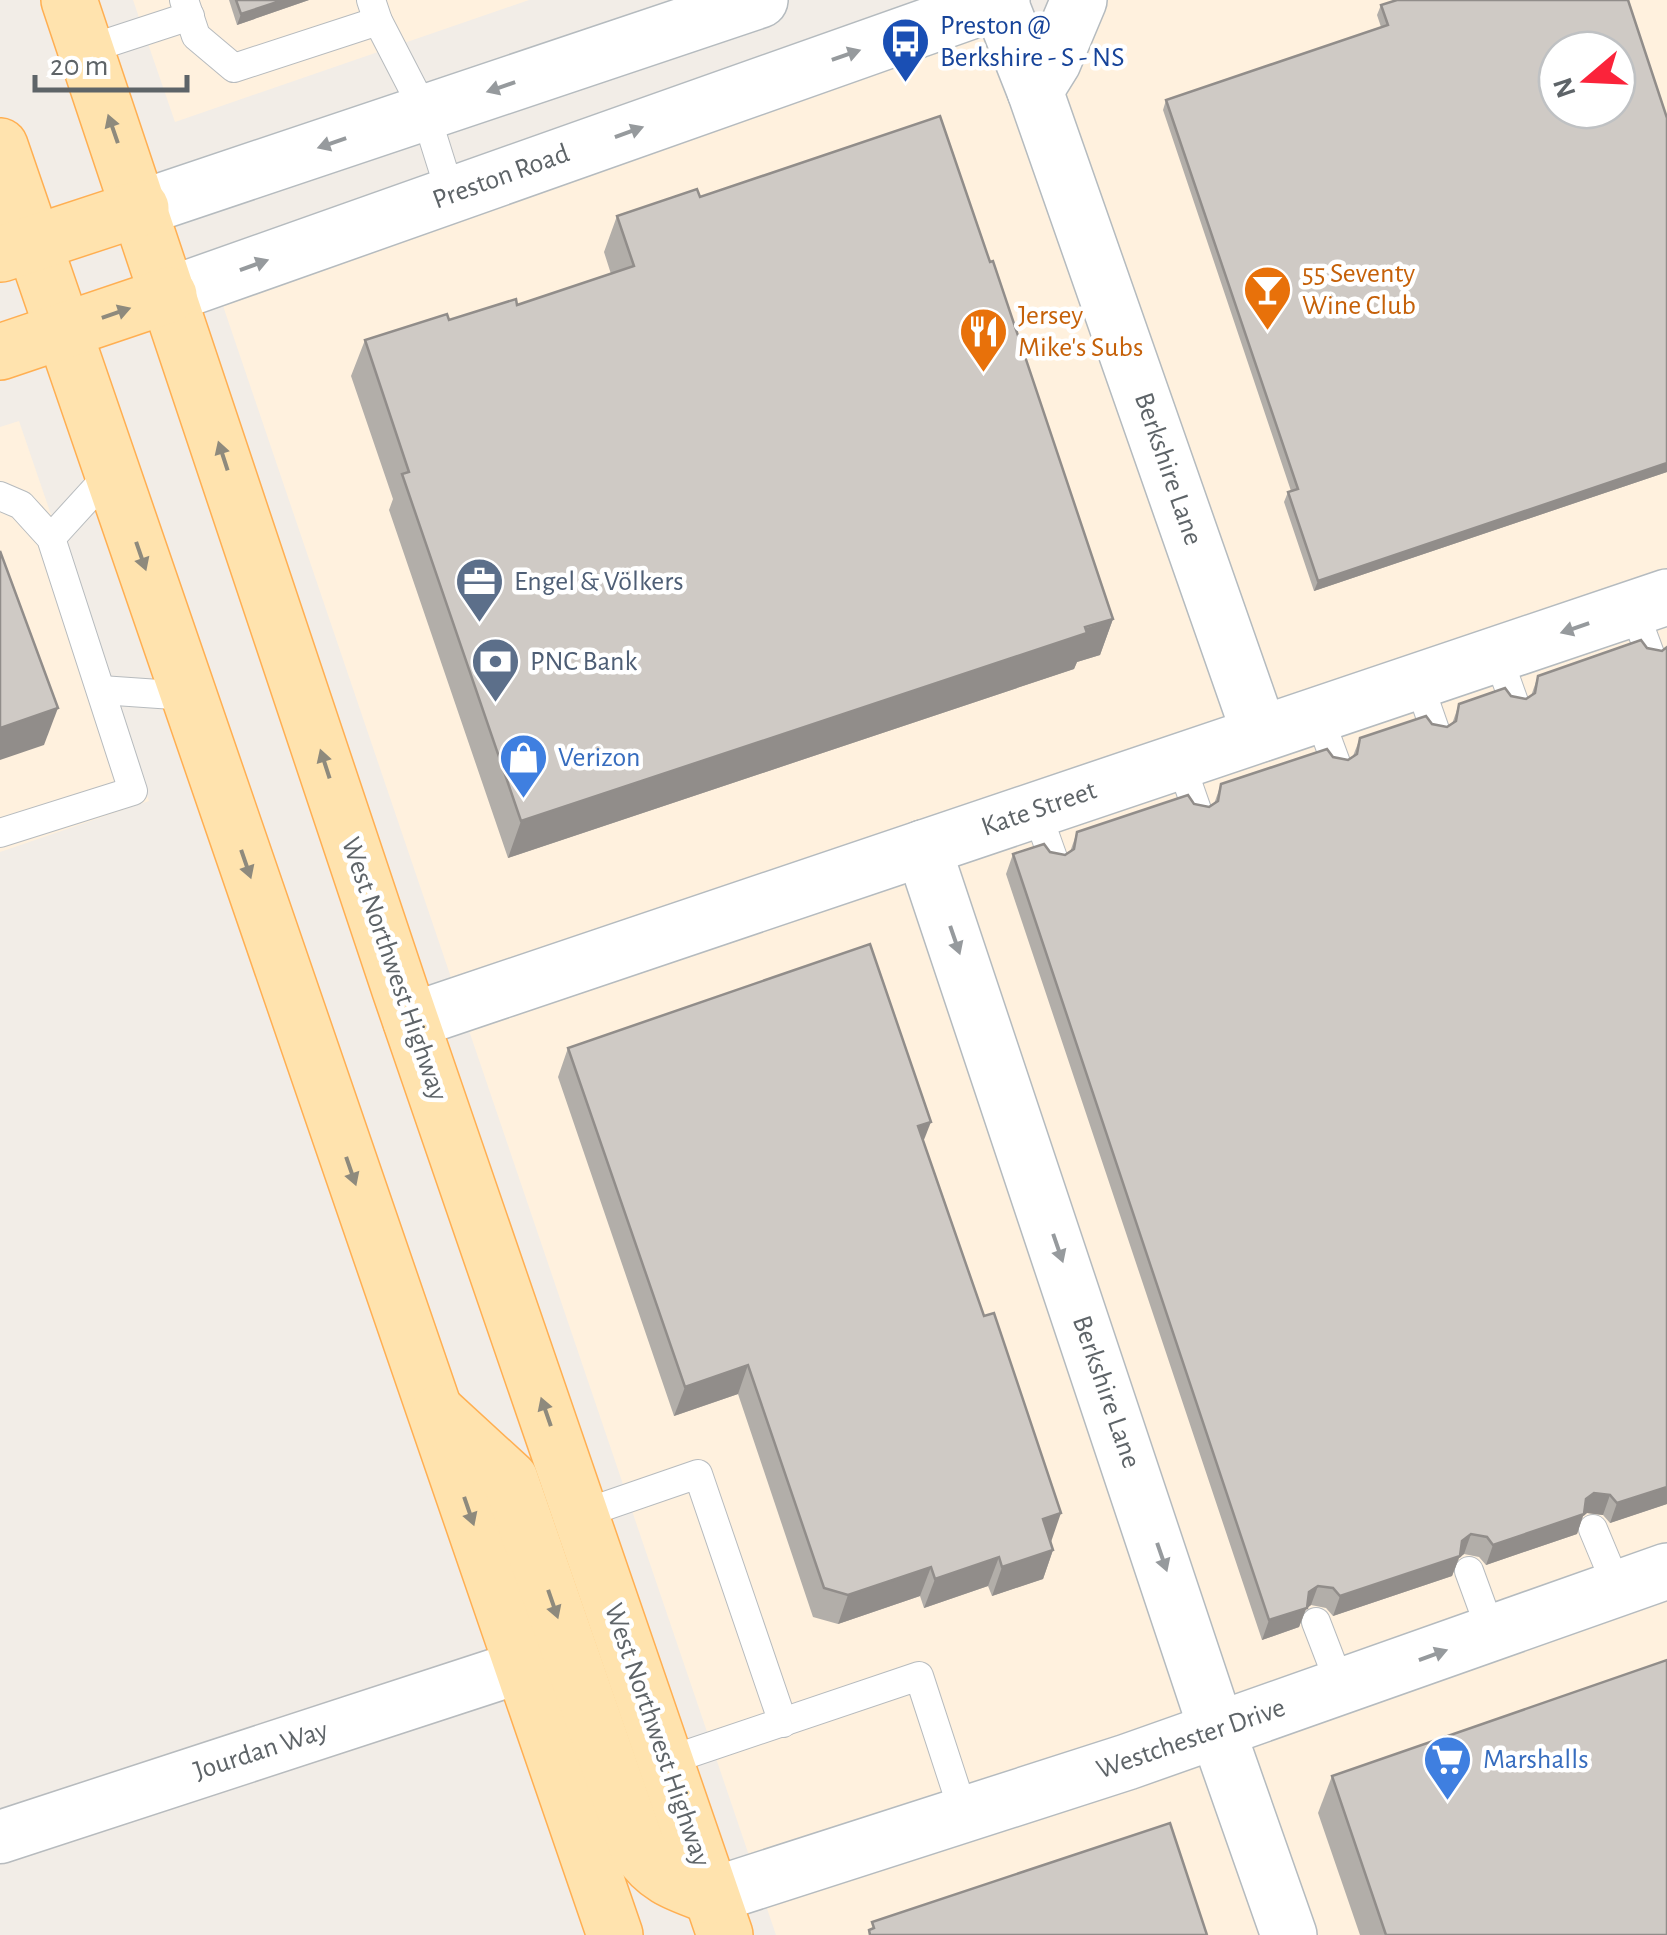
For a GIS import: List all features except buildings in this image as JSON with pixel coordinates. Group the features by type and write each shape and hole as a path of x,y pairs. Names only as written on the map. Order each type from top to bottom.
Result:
{"main road":[{"name":"West Northwest Highway","path":"78,25 411,1021 718,1916"},
{"path":"0,146 17,249 64,332 615,1935"},
{"path":"17,249 141,208"},
{"name":"Preston Road","path":"0,352 169,295"},
{"path":"432,1408 510,1478 638,1849 651,1869 718,1916"}],"street":[{"path":"141,208 760,0"},
{"name":"Berkshire Lane","path":"1000,0 1260,734"},
{"name":"Preston Road","path":"169,295 1000,0"},
{"path":"1035,91 1054,62 1079,0"},
{"name":"Kate Street","path":"411,1021 924,848 1045,834 1188,786 1260,734 1327,739 1506,678 1650,620"},
{"name":"Berkshire Lane","path":"924,848 1289,1935"},
{"name":"Westchester Drive","path":"718,1916 964,1814 1127,1762 1642,1580"},
{"name":"Jourdan Way","path":"0,1837 523,1666"}],"lane":[{"path":"78,25 187,8 196,36 234,68 374,11 424,112 450,195"},
{"path":"51,538 112,471"},
{"path":"0,496 21,505 51,538 133,791 0,834"},
{"path":"102,690 188,696"},
{"path":"582,1514 698,1474 783,1723"},
{"path":"1593,1529 1642,1580"},
{"path":"1469,1570 1492,1634"},
{"path":"1316,1622 1341,1687"},
{"path":"667,1761 920,1676 964,1814"}],"shaded area":[{"path":"133,0 529,0 175,122"},
{"path":"1079,0 1667,0 1667,1935 776,1935 219,294"},
{"path":"19,421 149,801 0,852 0,427"}],"place":[{"name":"Preston @ Berkshire - S - NS","path":"905,84"},
{"name":"55 Seventy Wine Club","path":"1267,332"},
{"name":"Jersey Mike's Subs","path":"983,374"},
{"name":"Engel & Völkers","path":"479,624"},
{"name":"PNC Bank","path":"495,704"},
{"name":"Verizon","path":"523,800"},
{"name":"Marshalls","path":"1448,1802"}]}
